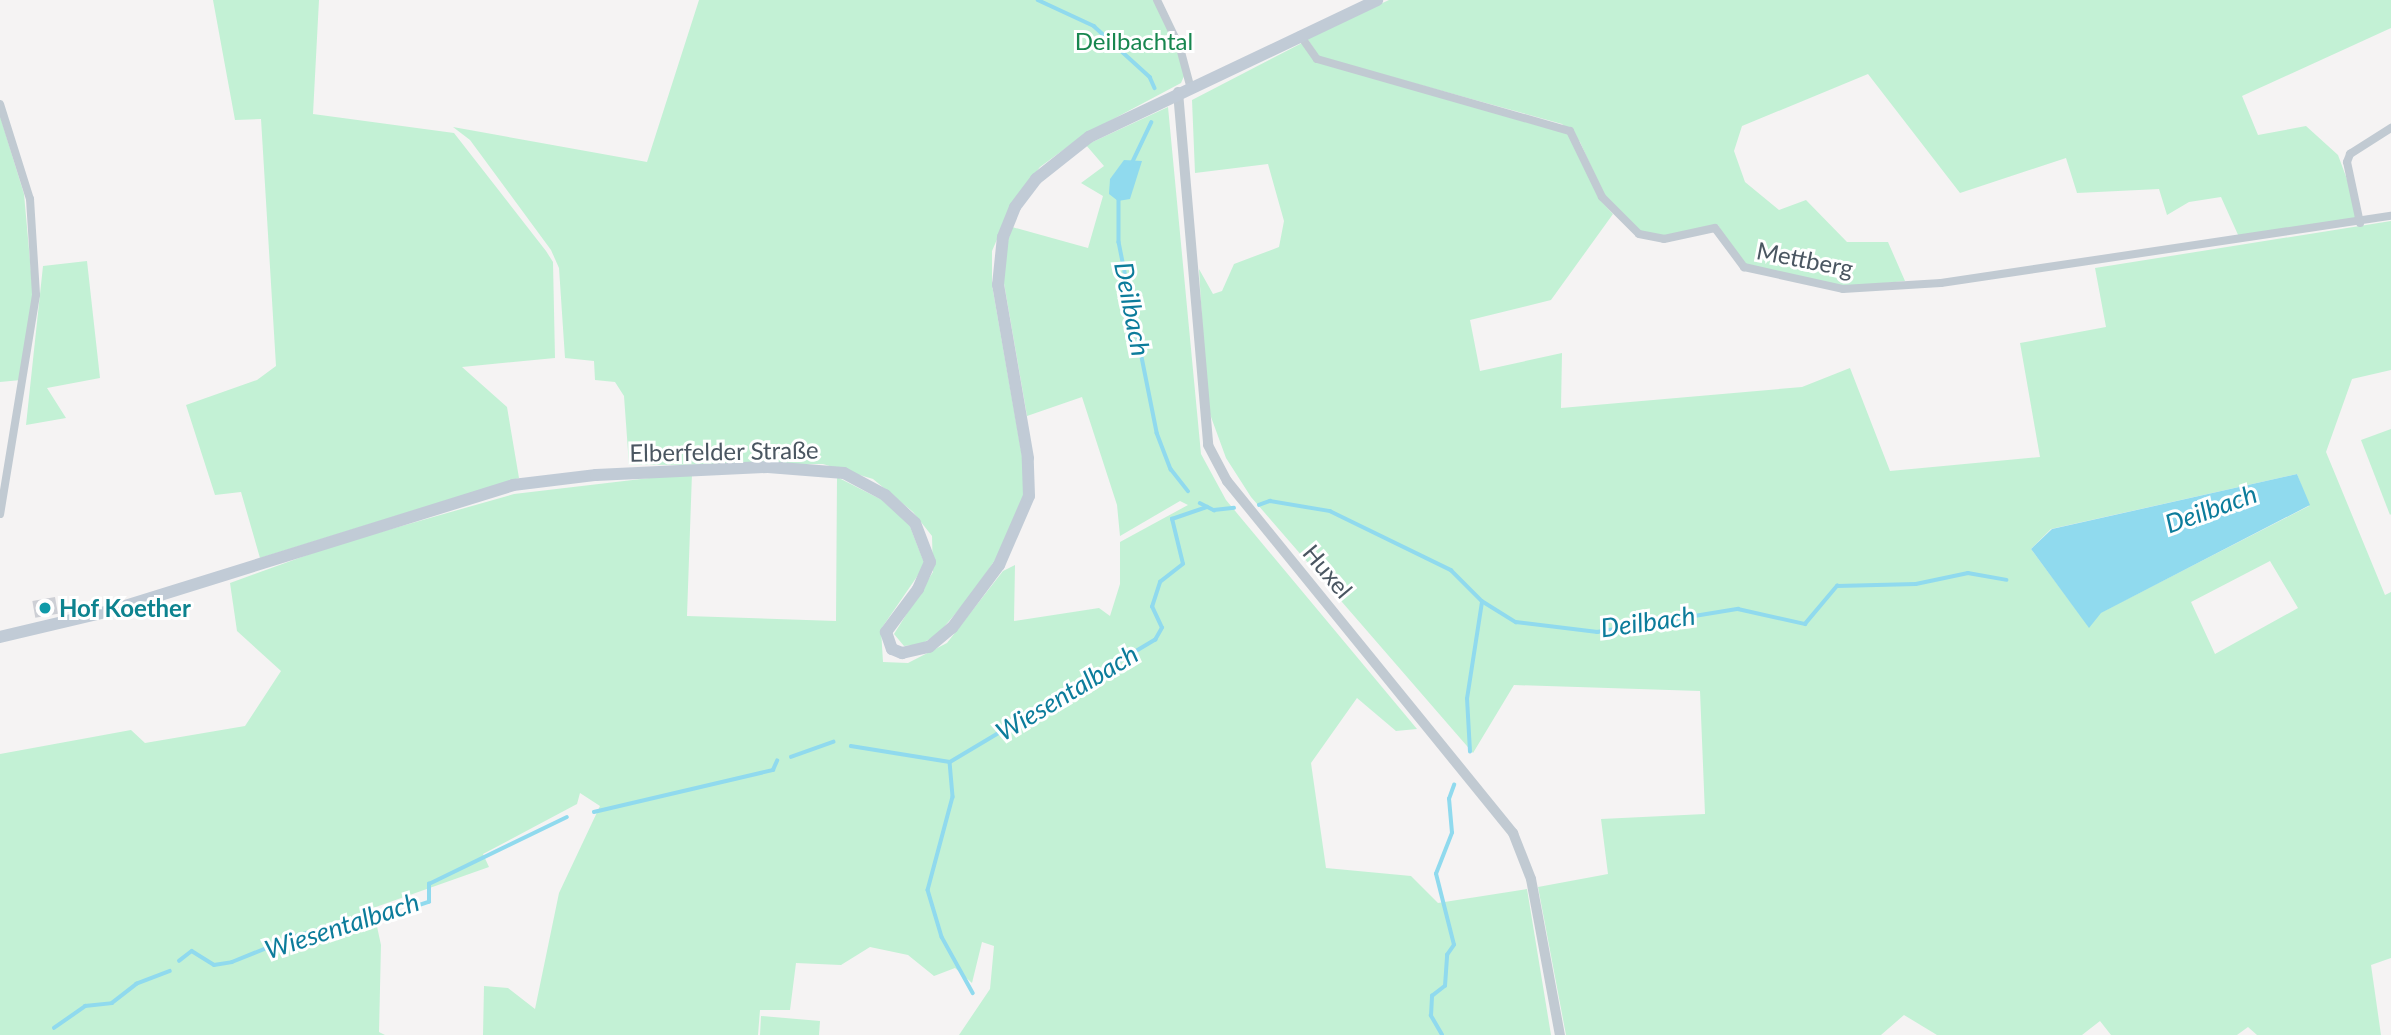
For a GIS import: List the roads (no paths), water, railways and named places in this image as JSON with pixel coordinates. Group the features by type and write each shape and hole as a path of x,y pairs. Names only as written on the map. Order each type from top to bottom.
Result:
{"main road":[{"name":"Elberfelder Straße","path":"0,637 122,607 513,485 623,473 768,467 844,473 885,495 915,523 930,562 918,589 886,632 892,649 902,653 929,647 952,628 999,565 1030,495 1028,458 999,285 1003,237 1015,207 1062,155 1190,86 1377,0"}],"street":[{"path":"1157,0 1180,48 1190,86"},
{"name":"Mettberg","path":"1300,35 1317,58 1570,131 1602,197 1639,234 1664,239 1715,228 1744,267 1843,289 1941,283 2360,223 2391,216"},
{"name":"Huxel","path":"1178,92 1208,444 1227,481 1513,833 1531,879 1560,1035"},
{"path":"0,104 30,199 36,295 0,514"},
{"path":"2360,223 2347,162 2350,154 2391,128"}],"water":[{"path":"1124,160 1142,161 1130,199 1118,201 1109,194 1110,179"},
{"path":"2297,474 2310,505 2101,613 2089,628 2031,549 2052,529"}],"waterway":[{"name":"Deilbach","path":"1038,0 1094,26 1150,77 1155,88"},
{"name":"Deilbach","path":"1131,165 1151,123"},
{"name":"Deilbach","path":"1119,198 1119,242 1157,433 1171,469 1188,491"},
{"name":"Deilbach","path":"1259,505 1270,501 1330,511 1451,570 1482,601 1516,622 1597,632 1738,609 1805,624 1837,586 1916,584 1968,573 2006,580"},
{"name":"Deilbach","path":"1200,503 1214,510 1234,508"},
{"name":"Wiesentalbach","path":"851,746 950,762 1155,640 1162,628 1152,607 1160,582 1183,564 1172,519 1207,507"},
{"path":"1470,752 1467,699 1482,602"},
{"name":"Wiesentalbach","path":"791,757 833,742"},
{"name":"Wiesentalbach","path":"594,812 773,770 777,761"},
{"path":"950,762 953,797 928,890 942,937 973,993"},
{"path":"1442,1035 1431,1016 1432,996 1445,986 1447,955 1454,945 1436,874 1452,833 1449,799 1454,785"},
{"name":"Wiesentalbach","path":"410,908 429,902 429,884 567,817"},
{"name":"Wiesentalbach","path":"179,961 192,951 214,965 232,962 299,935 399,910"},
{"name":"Wiesentalbach","path":"54,1028 85,1006 112,1003 136,984 170,971"}],"place":[{"name":"Hof Koether","path":"45,608"}],"park label":[{"name":"Deilbachtal","path":"1134,41"}]}
